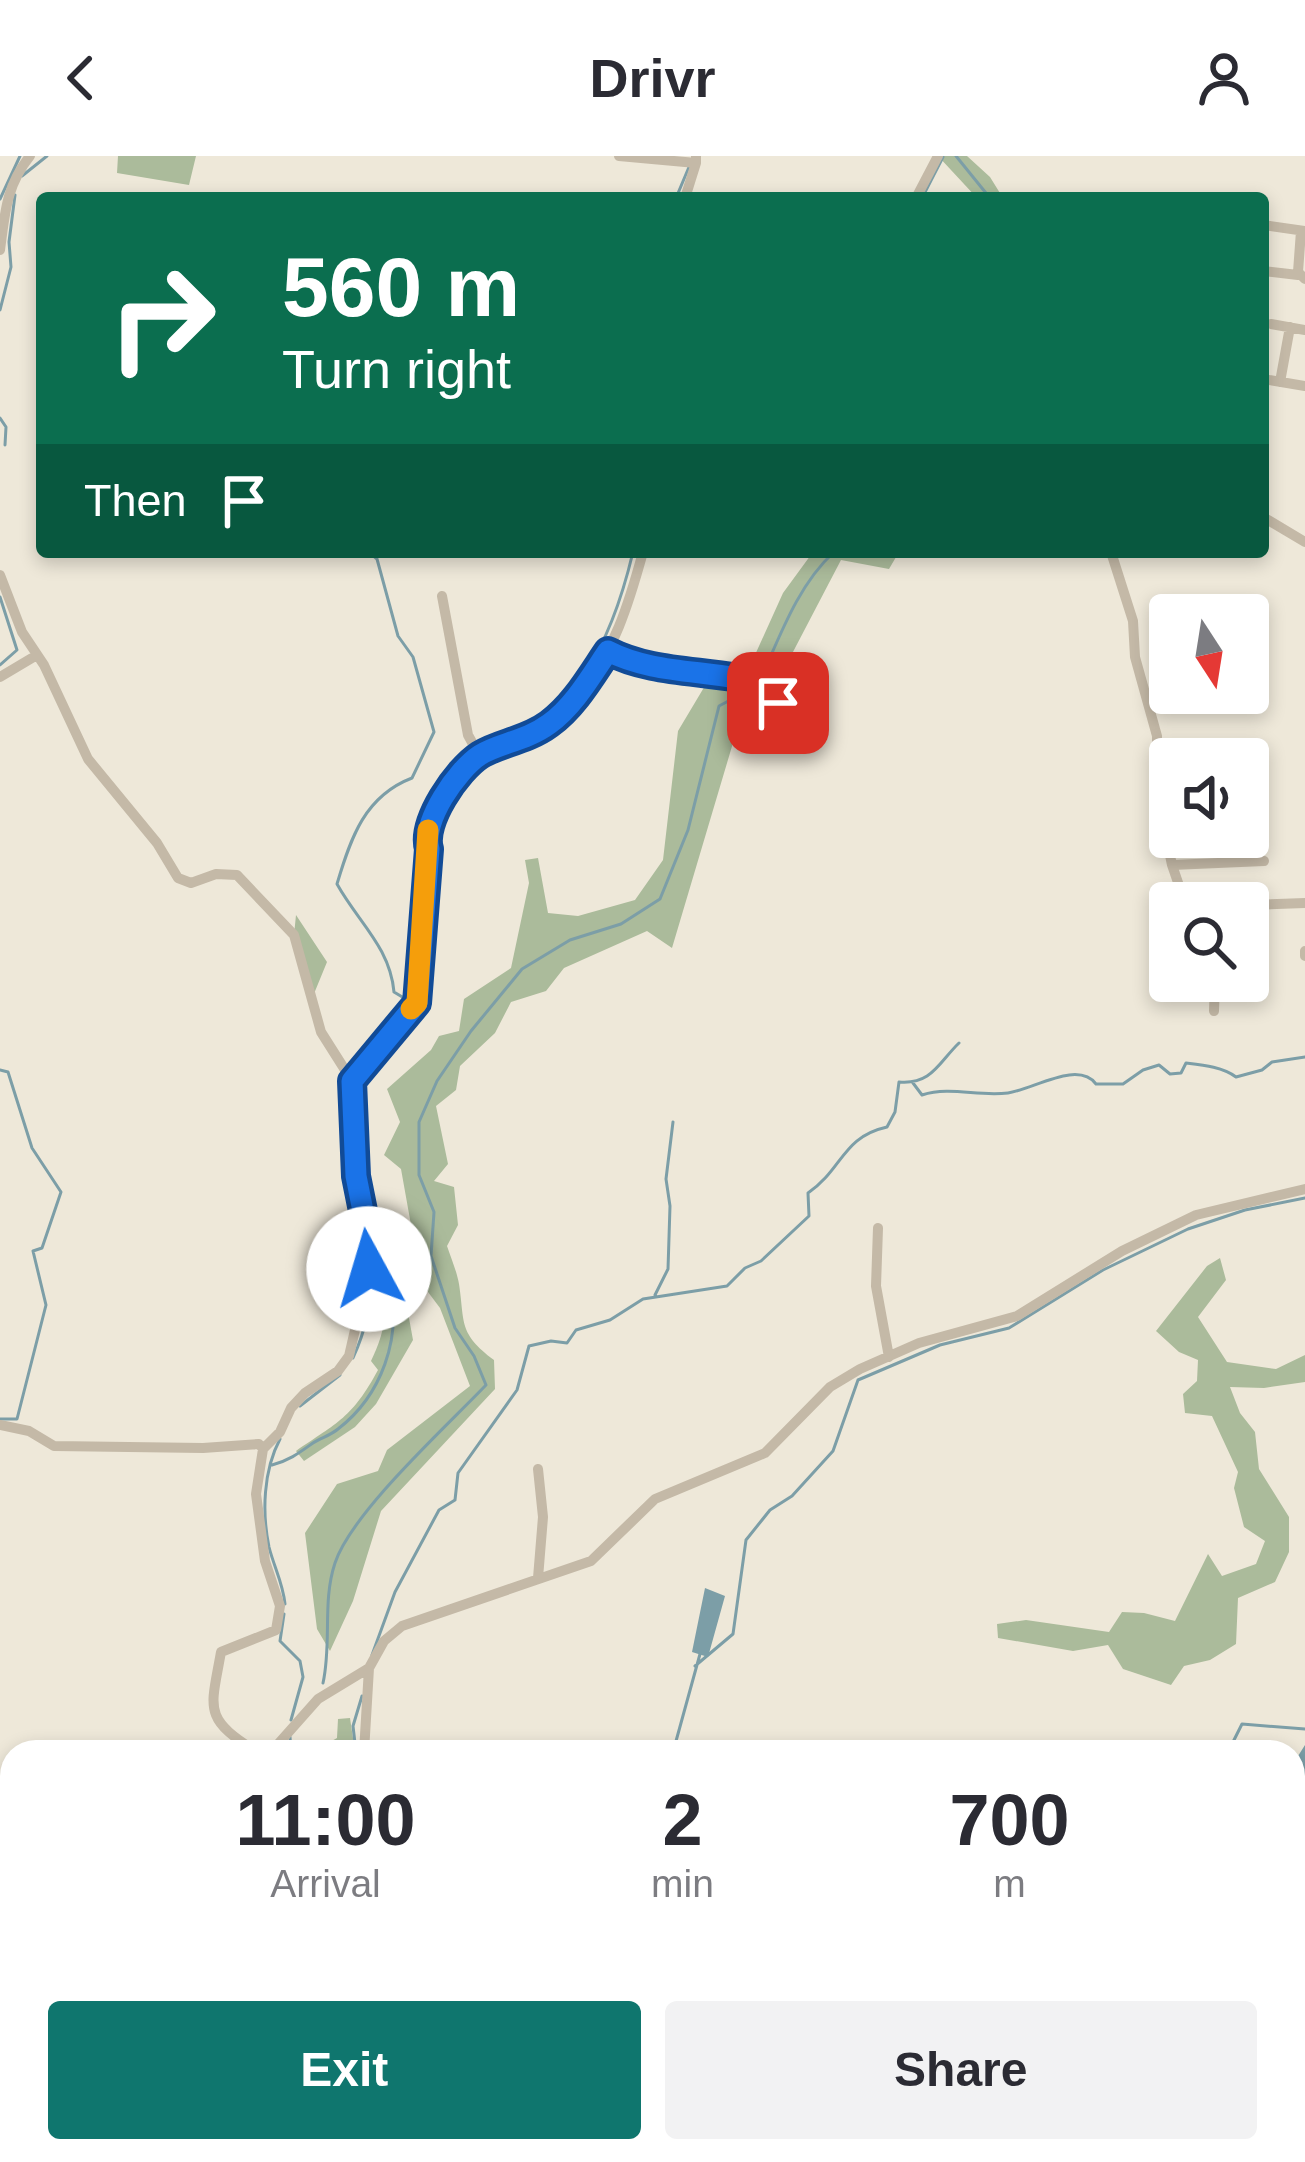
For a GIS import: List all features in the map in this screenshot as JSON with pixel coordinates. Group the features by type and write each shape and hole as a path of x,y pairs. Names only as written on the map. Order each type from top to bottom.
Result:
{"street":[{"path":"0,250 4,203 14,177 30,156"},
{"path":"619,156 696,160 687,192"},
{"path":"919,192 938,156"},
{"path":"1269,226 1303,231 1302,277 1269,272"},
{"path":"1271,324 1305,329"},
{"path":"1280,382 1290,327"},
{"path":"1269,380 1305,386"},
{"path":"1269,521 1305,542"},
{"path":"352,1081 417,1003 429,849 426,837 434,808 479,755 516,744 552,723 582,691 619,632 641,558"},
{"path":"1113,558 1133,621 1135,657 1156,736 1157,793 1178,882"},
{"path":"0,575 8,604 88,759 157,843 178,878 191,883 216,874 237,875 294,935 320,1032 352,1081 356,1176 369,1269 362,1311 349,1356 338,1371 305,1393 263,1449 256,1494 265,1561 280,1606 276,1630 221,1652 211,1707 216,1720 242,1740"},
{"path":"442,596 468,735 479,755"},
{"path":"608,651 637,662 745,677 772,687 778,703"},
{"path":"0,677 37,655"},
{"path":"1172,865 1264,861"},
{"path":"1269,904 1305,903"},
{"path":"1214,1002 1214,1011"},
{"path":"365,1740 369,1668 384,1641 402,1626 591,1561 655,1499 765,1453 830,1388 889,1357 919,1343 1017,1316 1121,1251 1196,1215 1305,1189"},
{"path":"878,1228 876,1286 889,1357"},
{"path":"0,1425 29,1432 54,1446 259,1444 263,1449"},
{"path":"538,1469 543,1517 538,1578"},
{"path":"282,1740 318,1699 369,1668"}],"green space":[{"path":"118,156 196,156 189,185 117,173"},
{"path":"938,156 967,156 999,192 971,192"},
{"path":"809,558 895,558 889,569 841,560 758,719 741,716 672,948 647,931 564,968 546,991 511,1002 495,1033 460,1066 456,1090 436,1106 448,1164 434,1181 454,1187 458,1225 447,1246 465,1326 494,1360 495,1389 381,1511 353,1601 330,1651 317,1629 305,1533 337,1484 378,1471 387,1450 470,1386 440,1308 425,1288 410,1283 397,1291 407,1307 413,1340 376,1404 355,1427 304,1461 296,1451 343,1418 369,1386 378,1370 371,1361 384,1322 378,1284 398,1263 385,1248 391,1236 413,1249 416,1229 411,1225 401,1169 384,1155 400,1122 387,1089 431,1050 439,1036 459,1031 464,999 511,968 529,883 525,860 538,858 548,913 578,916 635,900 663,860 678,731 712,674 745,677 783,593"},
{"path":"296,915 327,962 311,1001 294,935"},
{"path":"1220,1258 1226,1280 1198,1317 1227,1362 1276,1369 1305,1355 1305,1382 1230,1387 1240,1413 1255,1432 1259,1469 1289,1517 1289,1552 1275,1582 1238,1598 1236,1644 1210,1660 1184,1666 1171,1685 1123,1669 1108,1645 1073,1651 998,1638 997,1624 1026,1620 1109,1632 1122,1612 1175,1621 1208,1554 1222,1576 1256,1564 1265,1541 1244,1527 1234,1488 1238,1472 1212,1416 1185,1413 1183,1394 1197,1381 1198,1360 1179,1352 1156,1331 1207,1266"},
{"path":"350,1718 353,1740 334,1740 338,1719"}],"water":[{"path":"705,1588 725,1596 708,1657 692,1652"}],"waterway":[{"path":"0,199 20,156"},
{"path":"22,176 47,156"},
{"path":"956,156 985,192"},
{"path":"925,192 943,157"},
{"path":"679,192 689,167"},
{"path":"0,310 11,267 15,195"},
{"path":"0,418 6,427 5,445"},
{"path":"376,558 398,636 413,657 434,732 412,778 382,796 362,820 337,884 380,948 394,992 409,1001 412,992"},
{"path":"482,747 543,716 585,672 614,617 631,558"},
{"path":"762,676 801,594 828,558"},
{"path":"0,597 17,650 0,665"},
{"path":"323,1683 331,1578 345,1542 380,1495 486,1385 455,1328 431,1256 434,1212 419,1175 419,1122 437,1081 522,969 570,940 621,924 660,899 688,830 719,706 751,689"},
{"path":"424,857 418,828 450,775 471,753"},
{"path":"414,971 421,885"},
{"path":"372,1655 395,1592 439,1510 455,1500 458,1473 517,1390 529,1346 567,1343 576,1330 610,1320 643,1299 727,1286 809,1216 808,1193 851,1146 887,1127 895,1112 899,1082 927,1076 959,1043"},
{"path":"913,1083 922,1095 943,1091 997,1094 1067,1075 1088,1077 1096,1084 1123,1084 1159,1065 1170,1074 1181,1073 1186,1063 1236,1077 1272,1062 1305,1057"},
{"path":"0,1070 8,1072 32,1148 61,1192 42,1248 33,1251 46,1305 17,1419 0,1419"},
{"path":"655,1295 668,1269 666,1179 673,1122"},
{"path":"353,1358 368,1313 374,1268 361,1175"},
{"path":"695,1666 733,1634 746,1540 770,1510 792,1496 833,1451 858,1380 940,1345 1009,1328 1103,1270 1188,1229 1245,1210 1305,1198"},
{"path":"370,1205 386,1235 385,1248 405,1274"},
{"path":"272,1465 335,1431 366,1400 390,1345 393,1305 389,1285 431,1256"},
{"path":"300,1406 340,1375"},
{"path":"280,1439 267,1478 265,1520 285,1604"},
{"path":"284,1614 280,1641 300,1661 303,1677 291,1720"},
{"path":"676,1740 700,1654"},
{"path":"355,1740 353,1726 362,1696"},
{"path":"1234,1740 1242,1724 1305,1729"}],"slow traffic":[{"path":"411,1009 417,1003 428,830"}],"route":[{"path":"369,1269 356,1176 352,1081 417,1003 429,849 426,837 434,808 479,755 516,744 552,723 582,691 608,651 699,673 745,677 772,687 778,703"}]}
